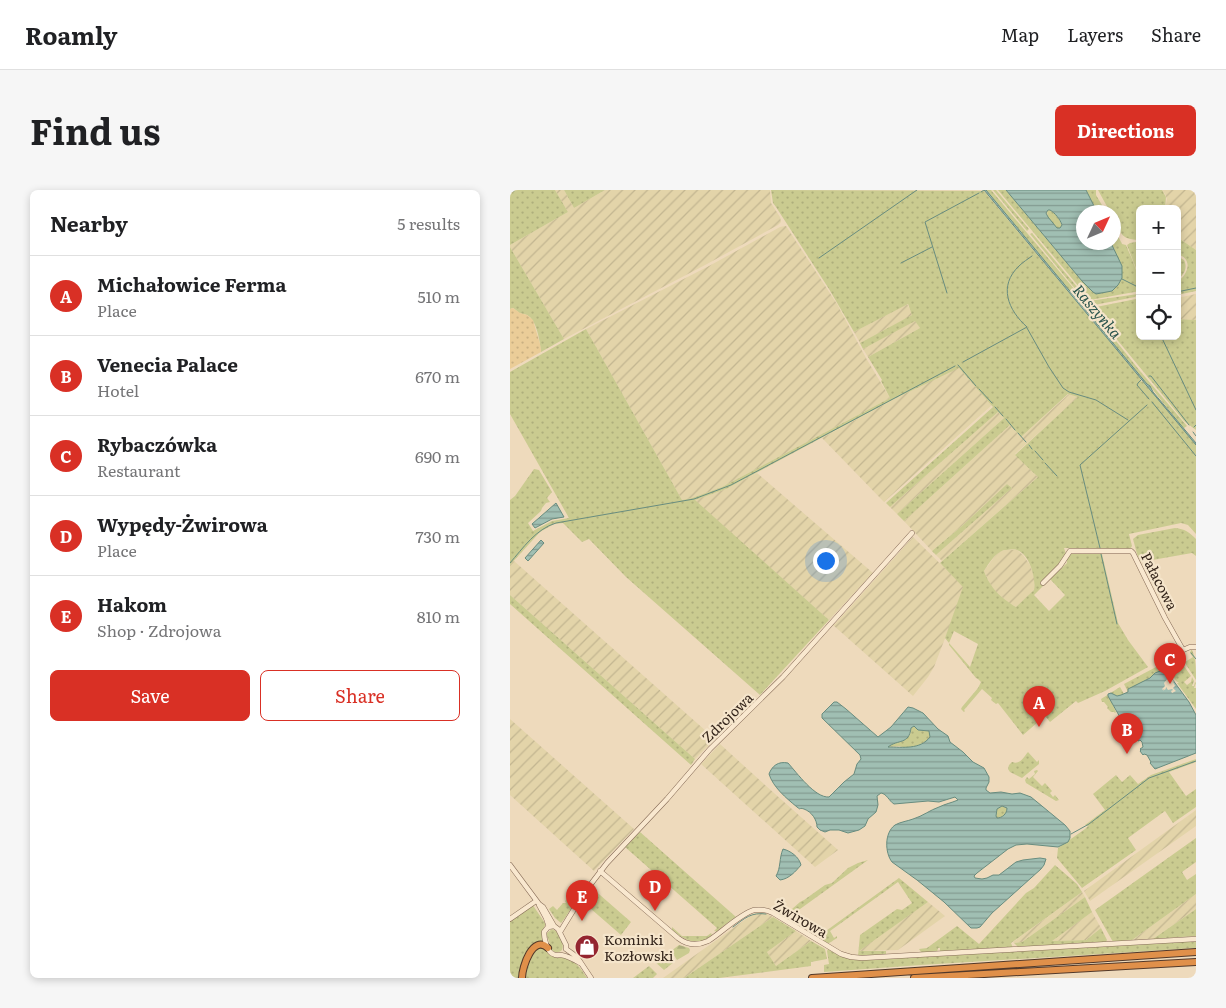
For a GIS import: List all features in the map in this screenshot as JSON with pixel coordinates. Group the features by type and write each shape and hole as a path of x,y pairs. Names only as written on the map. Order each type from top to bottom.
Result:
{"highway":[{"path":"522,978 524,965 534,948 542,944 548,948"},
{"path":"812,978 1196,952"},
{"path":"914,978 1196,962"}],"street":[{"name":"Zdrojowa","path":"560,932 600,871 710,750 783,677 912,533"},
{"name":"Pałacowa","path":"1043,582 1061,565 1070,551 1133,552 1183,650 1196,647"},
{"path":"1196,647 1196,652"},
{"path":"510,865 542,907 553,926 560,932 566,945 564,953 560,954"},
{"name":"Żwirowa","path":"600,871 683,942 693,944 708,941 747,913 756,910 773,913 845,956 862,958 1196,939"},
{"path":"510,919 537,902"},
{"name":"Zdrojowa","path":"553,926 565,922"},
{"path":"553,926 546,929 544,934 548,948 553,954 560,954 580,963"},
{"path":"566,949 576,955 591,978"}],"shaded area":[{"path":"555,190 564,190 574,208 605,190 770,190 771,203 781,222 707,264 564,339 510,247 510,245 568,212"},
{"path":"984,190 986,190 1150,386 1196,445"},
{"path":"1006,190 1086,190 1094,205 1076,205 1076,250 1114,250 1122,266 1122,278 1112,291 1096,294","holes":["1050,210 1062,225 1060,228 1057,228 1046,213"]},
{"path":"1162,190 1196,190 1196,250 1181,240 1181,205 1166,205 1167,199"},
{"path":"786,226 837,304 890,398 722,487 682,500 586,329 780,227"},
{"path":"1196,294 1196,320 1181,319 1181,297"},
{"path":"907,304 913,315 860,343 854,332"},
{"path":"915,320 920,328 868,357 863,349"},
{"path":"957,368 992,405 884,502 822,438"},
{"path":"1069,394 1079,397 1015,454 1038,477 942,561 936,555 1012,488 1007,484 932,551 904,521 1010,425 1021,437"},
{"path":"998,412 1004,418 897,514 890,507"},
{"path":"757,473 873,573 829,620 694,500 726,489"},
{"path":"556,503 564,517 552,519 535,528 532,524"},
{"path":"913,537 964,587 934,667 913,696 833,625"},
{"path":"541,540 544,543 528,561 525,558"},
{"path":"1004,550 1017,550 1023,555 1030,565 1034,576 1034,590 1016,607 1006,601 992,588 984,571 995,556"},
{"path":"514,561 715,739 695,759 510,595 510,565"},
{"path":"1163,670 1167,672 1189,702 1196,715 1196,753 1155,769 1147,755 1143,755 1140,751 1143,747 1142,742 1137,740 1134,742 1108,694 1111,693 1117,696 1128,692 1128,689"},
{"path":"834,702 837,702 878,737 891,727 908,707 923,713 938,729 948,736 950,742 973,762 984,768 989,777 986,790 990,793 1020,793 1031,797 1070,831 1068,842 1058,847 1027,844 1016,845 977,873 974,876 975,878 987,878 999,875 1016,862 1040,858 1046,859 1041,869 992,913 980,927 971,928 944,902 892,862 887,848 887,838 895,825 917,818 936,808 958,800 955,797 939,802 894,804 881,793 877,796 878,805 876,812 868,819 865,826 848,833 839,830 825,832 817,827 812,814 807,810 799,809 777,788 769,774 778,763 788,763 818,794 829,797 854,774 857,764 861,759 860,755 822,718 822,714","holes":["914,726 918,730 929,731 930,737 916,746 888,747 908,737 911,728","1002,806 1007,808 1006,812 997,818 997,809"]},
{"path":"510,719 634,829 594,871 510,795"},
{"path":"720,744 838,850 815,867 701,764"},
{"path":"1196,810 1196,826 1090,901 1084,891"},
{"path":"783,849 794,855 801,865 795,872 780,880 776,876"},
{"path":"1082,892 1085,897 1022,942 1013,942"},
{"path":"1196,894 1196,909 1153,939 1132,940"},
{"path":"928,902 945,916 898,950 858,951"},
{"path":"760,912 773,917 684,978 663,978 753,914"},
{"path":"1092,912 1101,928 1086,940 1051,941"},
{"path":"796,931 811,941 776,966 767,952"}],"green space":[{"path":"510,190 555,190 568,212 510,245"},
{"path":"564,190 605,190 574,208"},
{"path":"771,190 984,191 1196,445 1196,534 1188,525 1181,523 1129,534 1132,546 1130,549 1064,548 1066,554 1062,563 1042,583 1044,585 1034,595 1049,611 1065,595 1050,579 1067,563 1067,557 1070,554 1102,554 1118,623 1148,667 1105,691 1078,703 1076,701 1050,722 1045,716 1023,735 998,703 996,704 991,700 992,698 982,689 964,712 961,709 981,682 949,645 945,638 963,587 940,563 1038,477 1015,455 1078,397 1068,394 1021,437 1010,425 904,521 897,514 1004,418 998,412 890,507 886,503 993,407 959,368 894,399 726,489 695,500 829,620 760,695 626,577 589,539 582,542 563,523 554,524 540,532 510,565 510,500 515,496 534,469 539,470 552,492 547,498 550,502 546,503 541,511 528,523 533,531 552,521 569,518 510,414 510,372 586,329 682,500 722,487 890,398 868,357 920,328 915,321 863,349 860,343 912,315 908,304 854,332 829,289 773,203","holes":["1004,550 1016,550 1022,553 1029,562 1033,573 1034,590 1016,607 997,592 984,571 995,556","954,631 978,644 970,667 949,643"]},
{"path":"986,190 991,190 1187,426 1182,427"},
{"path":"993,190 996,190 1029,229 1027,231"},
{"path":"998,190 1006,190 1082,281 1115,250 1121,250 1121,242 1126,245 1136,271 1136,292 1090,300"},
{"path":"1086,190 1096,190 1096,195 1102,205 1094,205"},
{"path":"1098,190 1162,190 1166,197 1165,205 1136,205 1136,240 1129,239 1121,233 1121,205 1106,205"},
{"path":"1050,210 1060,222 1062,227 1059,229 1049,219 1047,211"},
{"path":"1032,233 1088,299 1086,302 1030,234"},
{"path":"1181,240 1196,250 1196,291 1181,294 1181,279 1188,267 1186,260 1182,256"},
{"path":"1136,242 1136,269 1127,245"},
{"path":"510,247 564,339 541,352 533,321 527,315 519,313 513,308 510,309"},
{"path":"1181,258 1184,260 1186,266 1182,276"},
{"path":"1136,294 1135,297 1089,306 1089,301"},
{"path":"1136,299 1136,340 1181,340 1181,319 1196,320 1196,430 1184,421 1091,308"},
{"path":"1007,484 1012,488 936,555 932,551 963,525"},
{"path":"1175,528 1187,531 1196,539 1196,556 1192,553 1141,562 1133,539 1138,535"},
{"path":"510,595 695,759 691,765 510,604"},
{"path":"1192,650 1195,660 1196,680 1185,663 1193,657 1190,653"},
{"path":"1182,663 1191,676 1184,682 1187,685 1191,682 1192,677 1194,681 1192,686 1196,683 1194,688 1196,688 1196,709 1170,670"},
{"path":"1156,667 1160,671 1128,692 1124,684"},
{"path":"1120,687 1124,694 1117,696 1109,694"},
{"path":"1108,694 1115,713 1111,712 1102,702 1101,699"},
{"path":"914,726 920,730 929,731 930,737 918,746 906,748 899,746 888,747 910,735 911,728"},
{"path":"1028,752 1037,762 1039,760 1039,764 1022,778 1010,772 1008,769 1009,765 1012,762 1019,762"},
{"path":"1196,759 1196,762 1169,772 1186,796 1196,789 1196,807 1173,823 1165,811 1128,838 1136,850 1082,888 1057,858 1058,848 1085,829 1088,826 1085,825 1105,810 1093,794 1116,775 1122,782 1130,775 1138,784 1151,775"},
{"path":"1034,771 1038,771 1033,777 1042,786 1045,783 1052,791 1050,793 1053,797 1055,795 1059,800 1056,801 1026,783 1027,777 1029,779 1035,774"},
{"path":"1002,806 1007,808 1005,814 996,818 997,809"},
{"path":"640,832 736,917 718,932 714,931 717,928 625,847"},
{"path":"1196,838 1196,862 1182,872 1187,880 1196,874 1196,894 1132,940 1113,942 1095,910"},
{"path":"868,860 789,917 792,909 800,902 825,885 832,883 848,868"},
{"path":"1055,865 1077,884 1082,892 1011,943 1013,948 940,952 940,948 938,948 937,952 921,952 919,949 927,948 957,926 979,944"},
{"path":"899,878 928,902 859,951 886,951 886,955 858,956 860,935 897,909 902,910 912,903 898,882 830,931 834,938 837,936 837,938 828,943 818,938 819,936"},
{"path":"592,888 631,922 621,935 583,902"},
{"path":"577,891 580,894 561,923 549,909 553,906 557,910 563,903 566,903 567,899 569,901"},
{"path":"1085,897 1092,912 1052,941 1086,940 1101,928 1107,940 1106,942 1018,947 1014,943 1022,942"},
{"path":"532,904 546,923 543,930 543,942 532,946 528,950 521,966 519,978 510,978 510,920"},
{"path":"1196,909 1196,936 1153,939"},
{"path":"773,917 796,931 767,952 776,966 811,941 825,949 827,959 811,962 811,966 719,978 684,978"},
{"path":"672,927 682,936 707,936 711,933 712,935 701,941 691,941 677,934 672,930"},
{"path":"552,929 557,932 562,941 562,950 558,952 552,950 547,936 547,933"},
{"path":"1196,941 1196,948 824,972 824,965 829,964 828,949 846,958 867,960"},
{"path":"679,945 690,950 689,953 677,960 671,951"},
{"path":"541,947 551,956 564,958 578,965 587,978 524,978 531,956"},
{"path":"664,951 674,962 664,970 654,961"},
{"path":"649,966 657,974 653,978 633,978"}],"sand":[{"path":"513,308 533,320 541,352 510,369 510,309"}],"pier":[{"path":"1168,678 1174,681 1175,686 1173,688 1176,691 1172,693 1172,689 1168,690 1166,687 1166,690 1165,688 1165,690 1163,689 1164,691 1162,689"}],"waterway":[{"path":"819,258 917,190"},
{"path":"947,293 925,222 979,193"},
{"path":"901,263 932,247"},
{"path":"963,362 1027,327 1011,306 1007,290 1013,274 1032,256"},
{"path":"1122,279 1136,286"},
{"path":"1181,291 1196,288"},
{"path":"1027,328 1063,388 1069,392 1096,400 1128,420"},
{"path":"1163,340 1196,410"},
{"path":"958,365 976,386"},
{"path":"510,563 530,540 542,530 556,523 694,499 731,485 955,366"},
{"path":"1149,376 1151,376 1189,425"},
{"path":"1142,379 1137,385 1149,399"},
{"path":"979,389 992,403"},
{"path":"1152,402 1196,456"},
{"path":"1100,548 1080,465 1147,405"},
{"path":"995,407 1003,416"},
{"path":"1006,419 1015,430"},
{"path":"1193,432 1196,436"},
{"path":"1018,433 1026,442"},
{"path":"1029,445 1032,449"},
{"path":"1035,451 1043,460"},
{"path":"1045,463 1057,476"},
{"path":"1101,554 1117,624"},
{"path":"1191,653 1196,659"},
{"path":"1071,834 1089,824 1149,778 1196,761"},
{"path":"733,927 752,915 766,914"}],"place":[{"name":"Rybaczówka","path":"1170,684"},
{"name":"Michałowice Ferma","path":"1039,727"},
{"name":"Venecia Palace","path":"1127,754"},
{"name":"Wypędy-Żwirowa","path":"655,911"},
{"name":"Hakom","path":"582,921"},
{"name":"Kominki Kozłowski","path":"587,947"}],"water label":[{"name":"Raszynka","path":"1098,311"}]}
